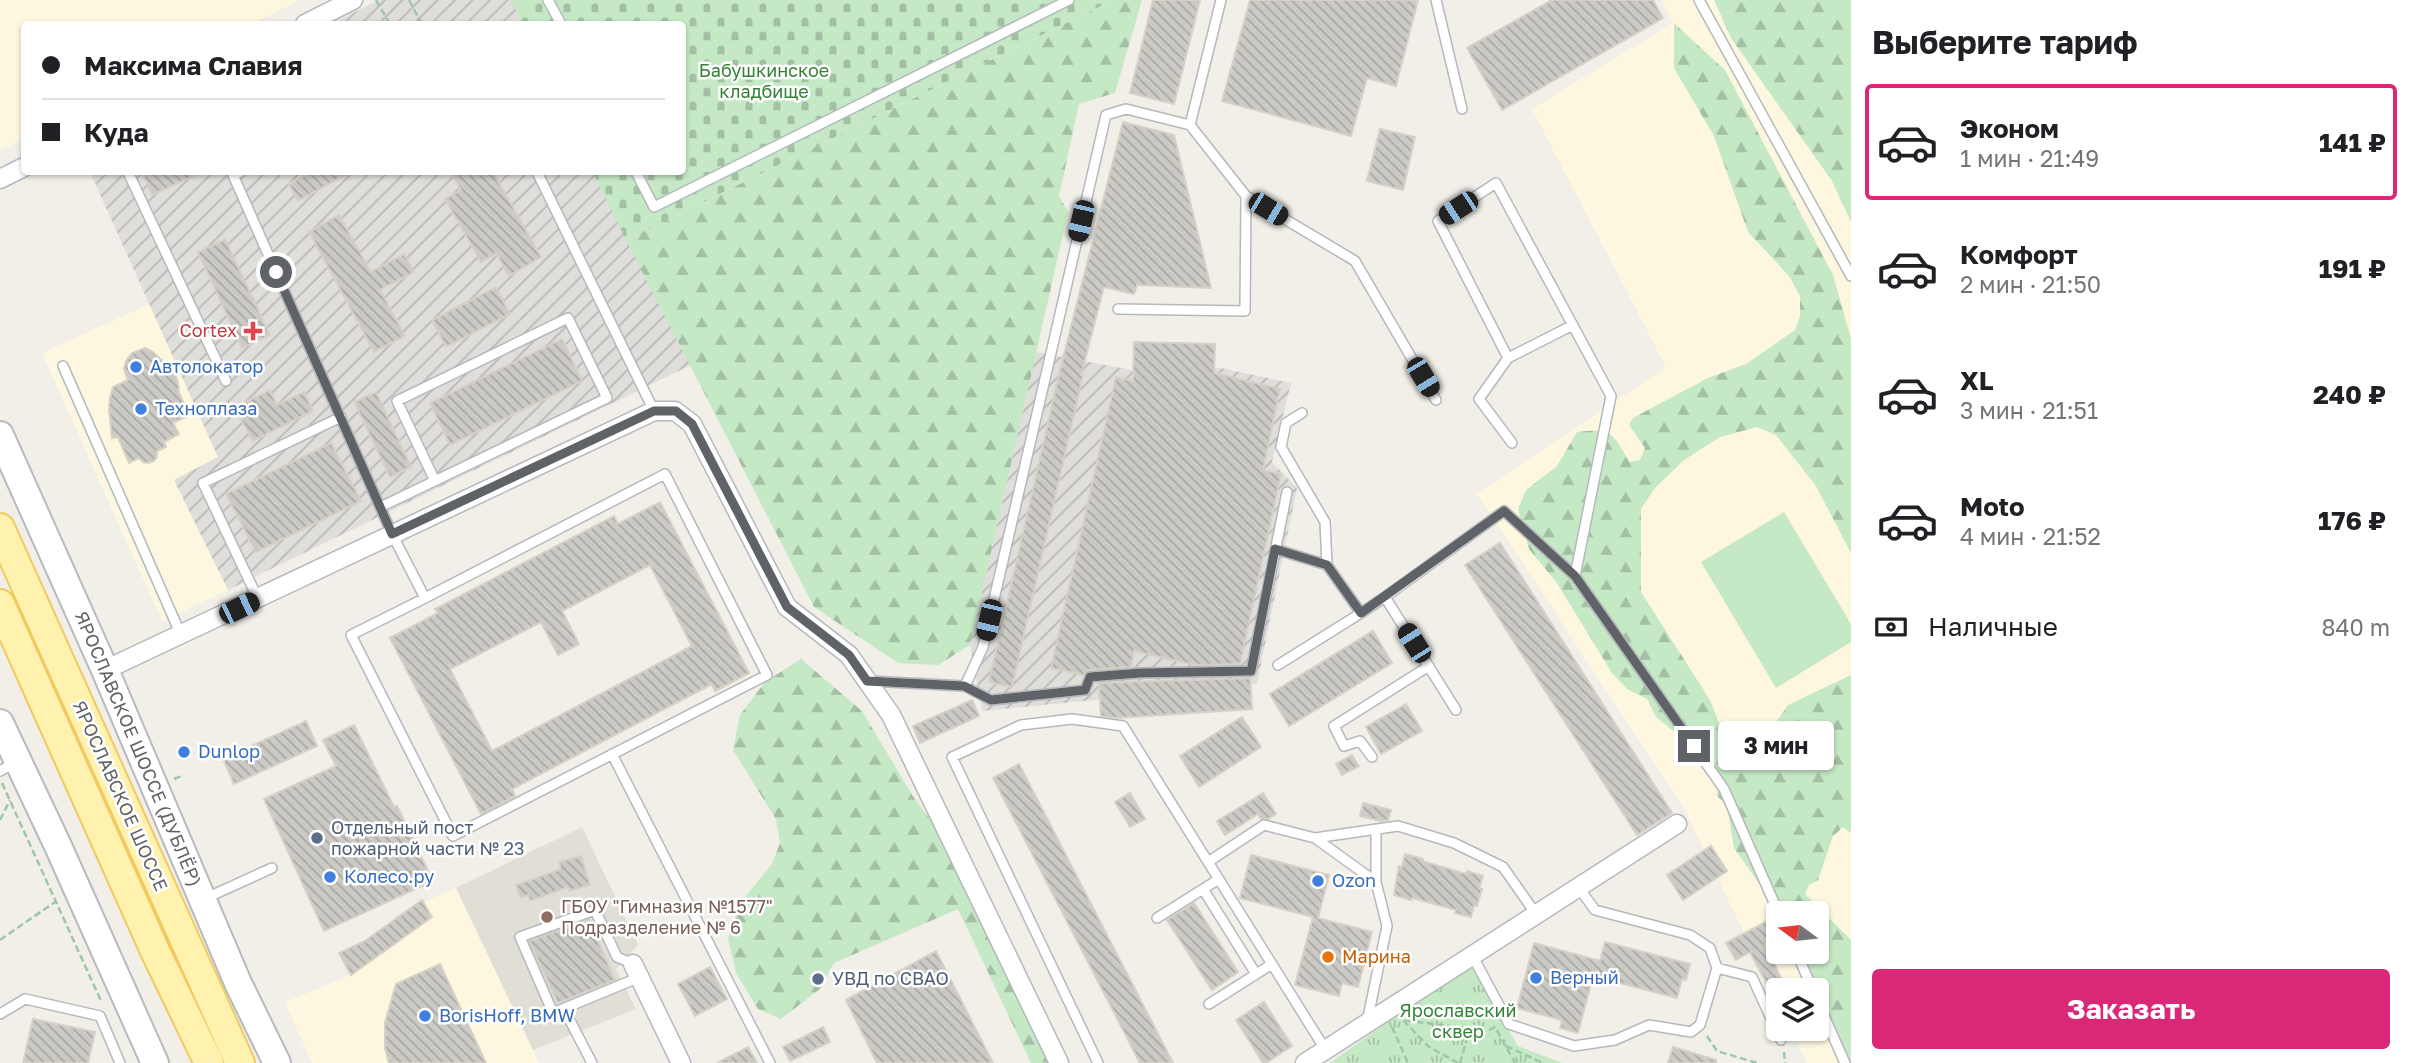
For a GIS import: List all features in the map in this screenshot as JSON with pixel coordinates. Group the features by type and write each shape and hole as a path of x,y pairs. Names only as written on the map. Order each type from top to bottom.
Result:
{"main road":[{"name":"ЯРОСЛАВСКОЕ ШОССЕ","path":"0,528 240,1063"},
{"name":"ЯРОСЛАВСКОЕ ШОССЕ","path":"0,604 155,951 209,1063"}],"street":[{"path":"309,21 332,5 353,0"},
{"path":"0,179 21,168"},
{"path":"105,670 654,411 676,411 692,424 787,607 849,655 891,715 1059,1063"},
{"name":"ЯРОСЛАВСКОЕ ШОССЕ (ДУБЛЁР)","path":"0,435 105,670 238,982 277,1063"},
{"path":"0,723 6,770 153,1062"},
{"path":"1305,1063 1676,824"},
{"path":"636,971 681,1063"},
{"path":"238,982 252,1063"}],"lane":[{"path":"548,0 559,21"},
{"path":"638,175 654,207 1069,0"},
{"path":"1191,125 1221,0"},
{"path":"1436,0 1462,109"},
{"path":"1699,0 1851,276"},
{"path":"964,686 983,647 1106,115 1126,109 1191,125 1246,196 1354,261 1436,400"},
{"path":"129,175 226,381"},
{"path":"233,175 392,534 425,597"},
{"path":"538,175 654,411"},
{"path":"1508,358 1438,220 1496,183 1611,396 1575,576"},
{"path":"1118,309 1245,311 1246,196"},
{"path":"380,507 435,481 607,398 568,318 397,401 435,481"},
{"path":"1512,443 1479,399 1508,358 1573,326"},
{"path":"63,366 181,635"},
{"path":"1302,413 1286,423 1280,447 1325,522 1327,565 1361,613"},
{"path":"258,599 203,484 341,417"},
{"path":"665,474 767,675 453,836 351,635 425,597 665,474"},
{"path":"867,681 964,686 991,700 1085,690 1090,677 1140,673 1251,671 1287,492"},
{"path":"1278,665 1385,597 1504,511 1575,576 1724,789 1773,901"},
{"path":"1275,549 1327,565"},
{"path":"1385,597 1456,710"},
{"path":"1372,757 1360,741 1344,746 1334,726 1429,666"},
{"path":"1098,1063 952,757 1021,725 1072,719 1123,726 1325,1049"},
{"path":"612,754 770,1063"},
{"path":"1208,862 1264,825 1315,838 1376,882"},
{"path":"1315,838 1398,826 1454,843 1503,867 1536,914"},
{"path":"1367,1023 1387,926 1376,882 1377,830"},
{"path":"203,900 271,868"},
{"path":"1157,918 1219,879"},
{"path":"1472,955 1509,1024 1574,1046 1615,1040 1649,1025 1692,1032 1700,1025 1717,968 1710,948 1690,935 1595,910 1578,887"},
{"path":"1203,889 1256,974"},
{"path":"595,910 617,957 636,971 564,1009 553,1013 520,937 595,910"},
{"path":"1209,1004 1272,964"},
{"path":"1717,968 1752,977 1766,1007"},
{"path":"0,1014 25,999 100,1016 120,1063"},
{"path":"564,1009 592,1063"},
{"path":"1829,1027 1845,1063"}],"path":[{"path":"376,0 388,21"},
{"path":"409,0 420,21"},
{"path":"6,770 10,800 107,1013"},
{"path":"0,820 10,800"},
{"path":"0,940 55,902"},
{"path":"1385,1011 1408,1063"},
{"path":"1470,1029 1459,1063 1429,1046 1403,1020 1487,1031 1494,1027 1515,1063"},
{"path":"1700,1025 1717,1051 1757,1063"},
{"path":"1506,1046 1543,1063"},
{"path":"1509,1052 1510,1063"}],"shaded area":[{"path":"0,0 300,0 257,21 21,21 21,140 0,151"},
{"path":"379,0 511,0 522,21 337,21"},
{"path":"1661,0 1851,0 1851,1063 1807,1063 1796,1041 1829,1041 1829,978 1766,978 1684,808 1477,494 1666,367 1532,109 1673,23"},
{"path":"91,175 595,175 691,365 228,590 174,480 218,457"},
{"path":"149,304 218,458 174,480 228,590 162,621 42,353"},
{"path":"1036,352 1154,374 1221,368 1291,383 1272,462 1297,488 1257,684 982,711 970,645"},
{"name":"ГБОУ \"Гимназия №1577\" Подразделение № 6","path":"582,827 638,945 616,969 636,1009 533,1050 456,888"},
{"path":"456,888 539,1063 312,1063 285,1002 351,975 432,918 424,902"}],"green space":[{"name":"Бабушкинское кладбище","path":"511,0 1113,0 626,240 594,175 686,175 686,21 522,21"},
{"path":"1113,0 1142,0 1115,93 1079,104 1059,196 1068,212 970,645 938,665 898,663 814,607 626,240"},
{"path":"1714,0 1851,0 1851,222 1832,181 1731,38"},
{"path":"1674,23 1725,70 1833,275 1851,339 1851,553 1816,486 1776,435 1757,427 1720,437 1684,460 1655,488 1641,509 1641,592 1710,700 1725,738 1744,749 1763,741 1788,705 1851,675 1851,833 1843,827 1833,836 1818,880 1809,885 1805,894 1812,901 1770,901 1734,848 1727,805 1717,796 1719,777 1707,759 1656,717 1647,699 1627,689 1612,673 1557,583 1529,549 1518,509 1526,490 1557,466 1577,432 1605,432 1615,439 1630,462 1640,460 1645,448 1629,425 1633,418 1708,378 1746,364 1795,330 1800,316 1800,296 1789,276 1748,232 1714,136 1674,68"},
{"path":"1784,512 1851,624 1851,642 1776,688 1701,562"},
{"path":"801,659 862,711 914,798 945,838 1054,1063 1031,1063 958,909 834,963 820,989 781,1019 758,1009 736,973 728,938 740,903 772,864 780,843 776,819 733,750 740,715 765,682"},
{"path":"1829,918 1851,940 1851,1063 1838,1063 1829,1027 1829,978 1805,978 1795,964 1829,964"},
{"name":"Ярославский сквер","path":"1470,963 1518,1046 1562,1063 1330,1063"}],"building":[{"path":"1153,0 1200,0 1174,104 1130,93"},
{"path":"1250,0 1418,0 1396,86 1367,78 1351,136 1222,101"},
{"path":"1552,0 1653,0 1663,18 1502,110 1467,48"},
{"path":"1123,122 1174,135 1211,288 1137,285 1134,294 1104,287 1081,375 1012,687 989,682 1060,370"},
{"path":"1380,129 1415,137 1403,190 1367,181"},
{"path":"143,175 196,175 152,195"},
{"path":"306,175 346,175 298,201 289,184"},
{"path":"452,175 495,175 541,257 509,276 496,253 481,262 445,199 461,190"},
{"path":"339,215 371,272 404,254 414,272 380,290 405,336 374,352 309,232"},
{"path":"225,239 270,335 242,348 198,252"},
{"path":"496,287 510,314 446,347 432,320"},
{"path":"562,339 582,381 450,445 430,403"},
{"path":"1134,342 1215,344 1214,373 1280,389 1263,470 1281,474 1240,664 1195,665 1134,651 1131,667 1089,670 1083,675 1051,668 1116,377 1133,381"},
{"path":"145,348 169,367 172,366 179,393 190,415 173,423 179,434 164,442 166,447 157,451 154,461 143,462 139,458 129,463 118,437 112,438 110,398 113,387 128,380 124,369 126,361 132,353"},
{"path":"270,390 277,405 304,392 313,411 252,441 235,407"},
{"path":"376,392 411,467 390,477 354,402"},
{"path":"331,443 361,501 256,552 226,494"},
{"path":"660,502 749,673 715,691 712,684 512,789 515,796 481,814 390,638 438,613 435,609 614,516 618,524","holes":["650,565 692,646 492,751 450,669 541,622 558,655 579,644 562,611"]},
{"path":"1500,543 1672,813 1637,835 1465,565"},
{"path":"1373,631 1392,663 1289,726 1270,694"},
{"path":"1250,678 1252,709 1117,718 1101,716 1099,683"},
{"path":"972,700 979,716 920,743 913,726"},
{"path":"1406,704 1422,731 1381,754 1366,727"},
{"path":"1242,717 1261,747 1199,787 1180,756"},
{"path":"306,721 317,746 234,784 223,759"},
{"path":"354,725 433,881 324,931 264,799 336,766 323,740"},
{"path":"1352,755 1359,766 1342,775 1336,764"},
{"path":"1019,764 1173,1063 1140,1063 993,778"},
{"path":"1130,793 1145,819 1130,827 1115,802"},
{"path":"1263,793 1276,814 1268,819 1261,819 1258,814 1225,835 1217,821"},
{"path":"1363,803 1391,810 1388,820 1360,816"},
{"path":"1711,846 1727,871 1683,900 1667,875"},
{"path":"1405,854 1466,874 1467,871 1483,876 1479,889 1482,889 1471,917 1455,913 1456,910 1394,895 1399,866 1402,867"},
{"path":"1251,855 1329,875 1318,918 1372,932 1358,987 1342,983 1339,996 1295,985 1313,917 1240,898"},
{"path":"581,856 590,885 569,891 568,887 530,901 528,895 521,898 516,885 561,869 559,862"},
{"path":"422,900 432,917 351,975 339,953 365,941"},
{"path":"1194,903 1238,972 1212,990 1167,920"},
{"path":"589,920 615,980 558,1003 529,941"},
{"path":"1766,922 1766,964 1774,964 1781,978 1766,978 1766,982 1750,952 1736,960 1726,943"},
{"path":"1605,942 1690,964 1686,980 1682,979 1677,998 1593,976 1578,1033 1560,1028 1562,1020 1517,1008 1534,943 1600,961"},
{"path":"936,951 993,1063 877,1063 846,1000"},
{"name":"BorisHoff, BMW","path":"440,964 486,1063 389,1063 385,1048 385,1023 396,984"},
{"path":"710,967 727,999 695,1016 678,984"},
{"path":"1264,1002 1292,1046 1266,1063 1263,1063 1236,1020"},
{"path":"33,1019 95,1032 88,1063 23,1063"},
{"path":"823,1027 830,1042 790,1061 783,1047"},
{"path":"748,1047 757,1063 717,1063"},
{"path":"1673,1047 1716,1060 1716,1063 1668,1063"}],"place":[{"name":"Cortex","path":"253,331"},
{"name":"Автолокатор","path":"136,367"},
{"name":"Техноплаза","path":"141,409"},
{"name":"Dunlop","path":"184,752"},
{"name":"Отдельный пост пожарной части № 23","path":"317,838"},
{"name":"Колесо.ру","path":"330,877"},
{"name":"Ozon","path":"1318,881"},
{"name":"ГБОУ \"Гимназия №1577\" Подразделение № 6","path":"547,917"},
{"name":"Марина","path":"1328,957"},
{"name":"Верный","path":"1536,978"},
{"name":"УВД по СВАО","path":"818,979"},
{"name":"BorisHoff, BMW","path":"425,1016"}],"route":[{"path":"276,272 392,534 654,411 676,411 692,424 787,607 849,655 867,681 964,686 991,700 1085,690 1090,677 1140,673 1251,671 1275,549 1327,565 1361,613 1504,511 1575,576 1694,746"}]}
